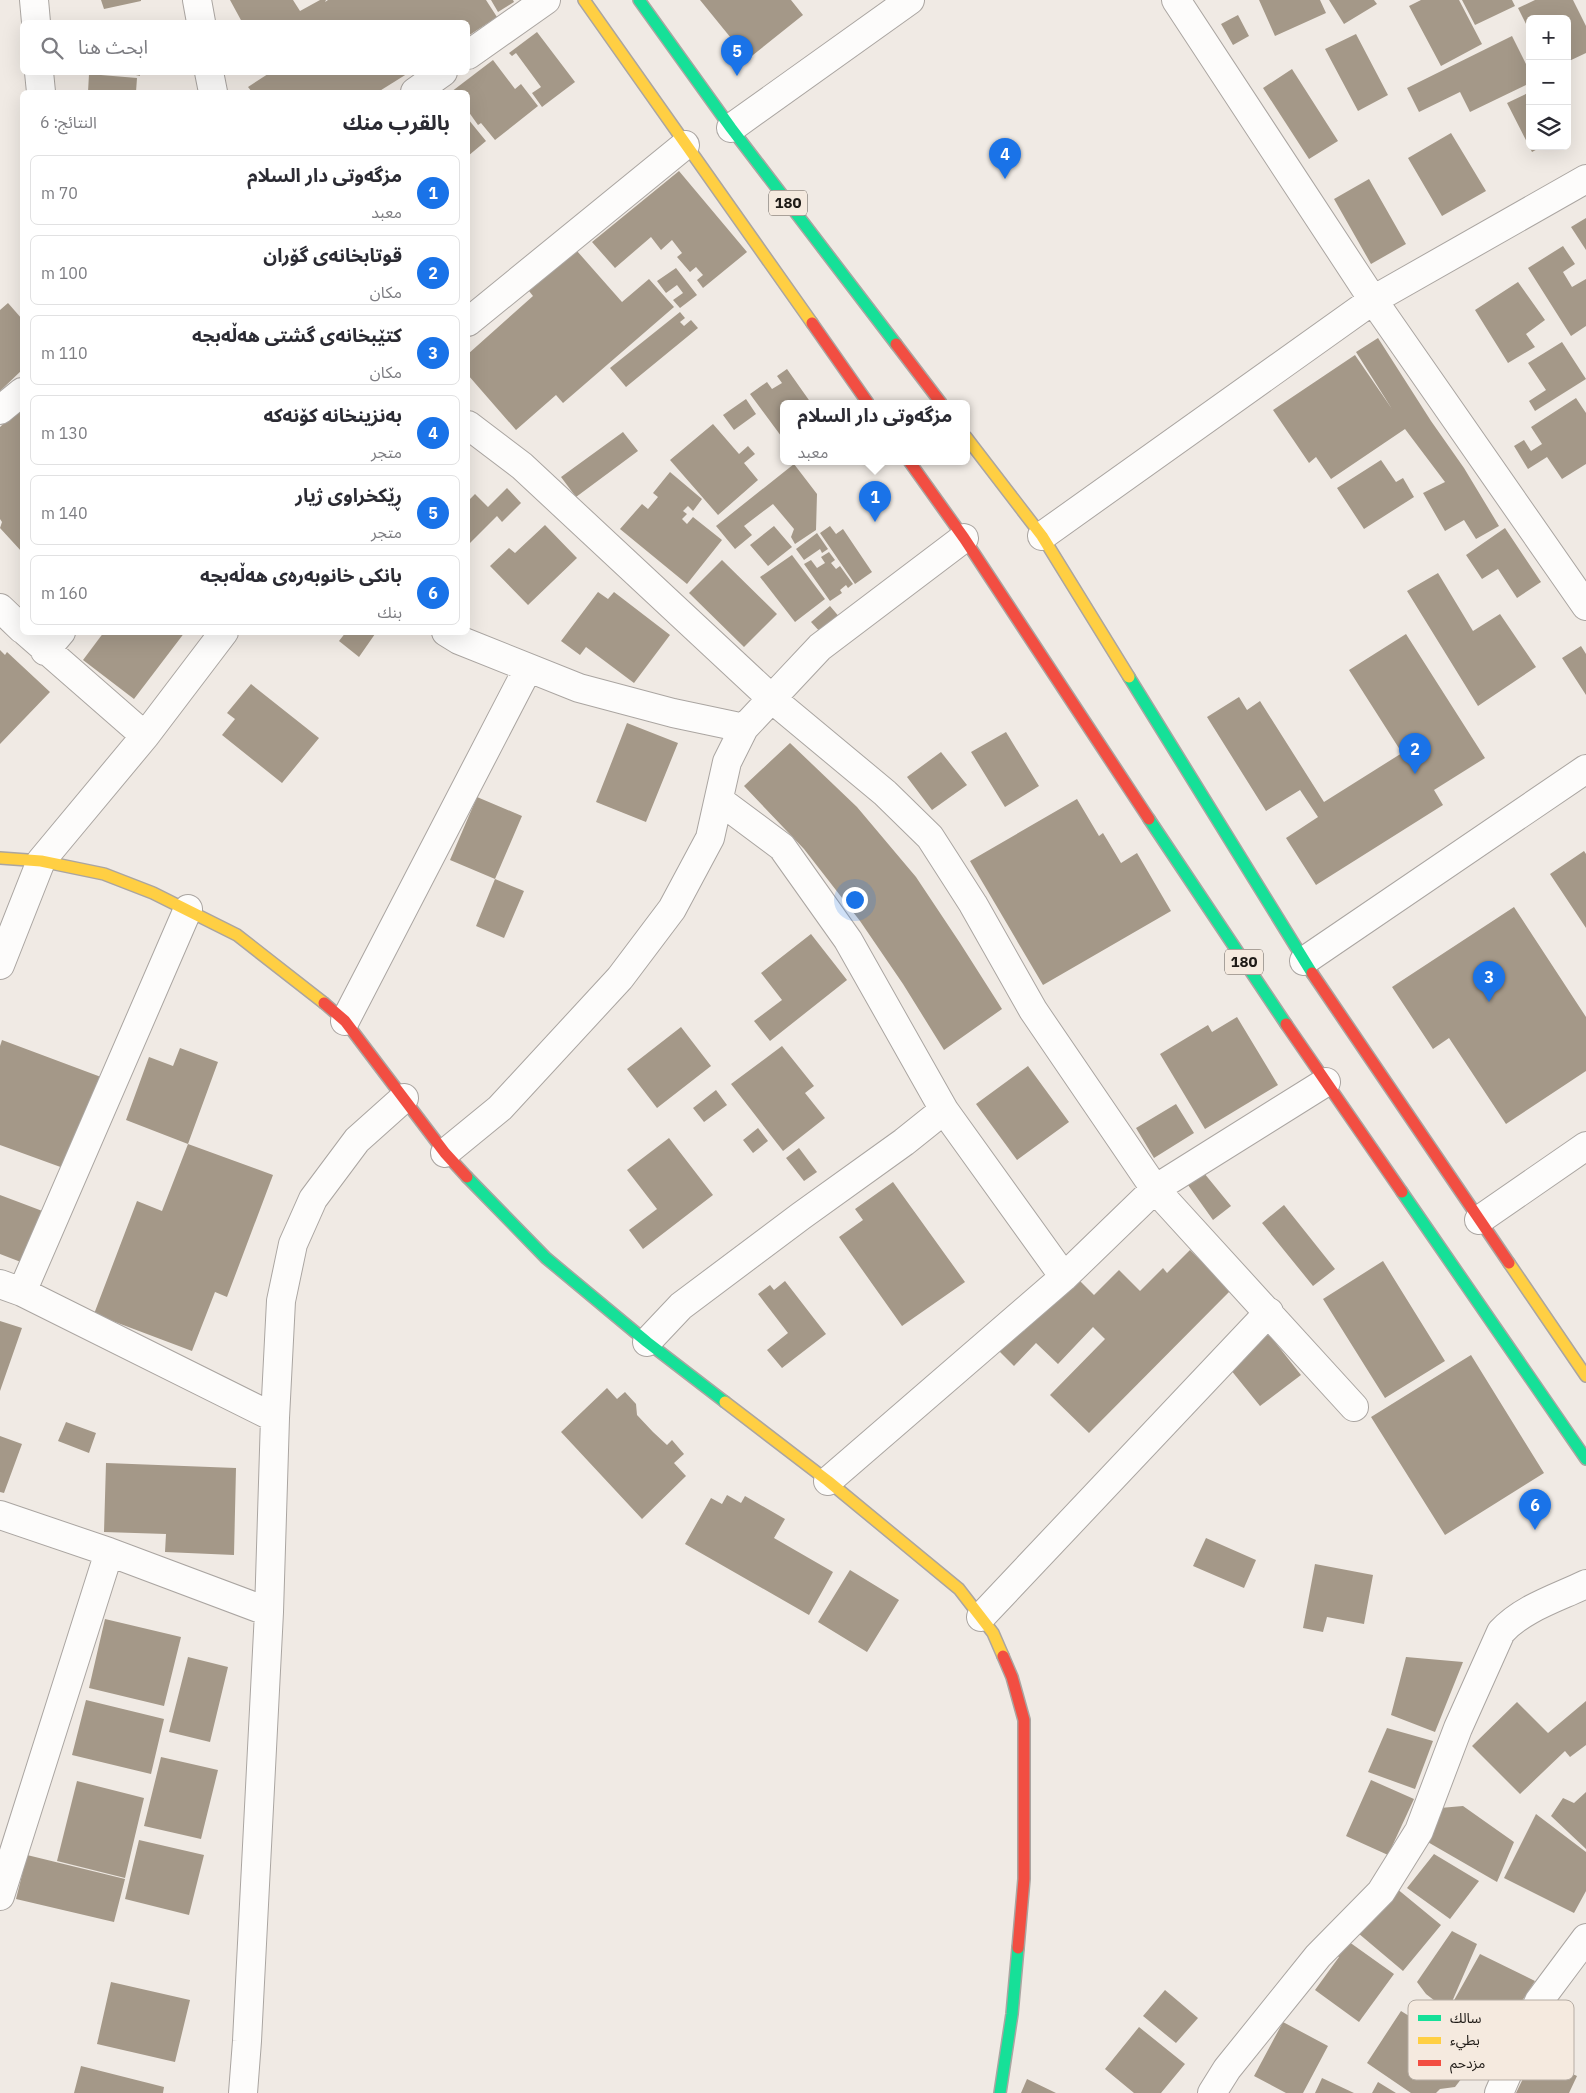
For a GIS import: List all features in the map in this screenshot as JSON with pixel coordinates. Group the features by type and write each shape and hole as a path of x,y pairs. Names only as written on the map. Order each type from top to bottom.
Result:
{"main road":[{"path":"584,0 866,400"},
{"name":"180","path":"639,0 732,128 939,400"},
{"path":"970,442 1042,536 1304,961 1586,1376"},
{"name":"180","path":"912,465 964,538 1259,985 1586,1459"},
{"path":"0,858 41,861 104,874 188,909 237,935 300,983 345,1021 445,1152 491,1203 546,1258 647,1342 828,1482 959,1589 993,1633 1012,1676 1024,1720 1024,1879 1012,2014 1000,2093"}],"street":[{"path":"34,0 36,20"},
{"path":"198,0 201,20"},
{"path":"470,54 546,0"},
{"path":"732,128 910,0"},
{"path":"1176,0 1373,300 1586,606"},
{"path":"39,75 41,90"},
{"path":"210,75 213,90"},
{"path":"418,90 439,75"},
{"path":"470,320 685,144"},
{"path":"1042,536 1373,300 1586,179"},
{"path":"0,410 20,394"},
{"path":"470,426 522,466 772,699 885,793 930,837 973,904 1033,1010 1155,1189 1354,1407"},
{"path":"445,1152 500,1108 620,978 672,909 710,838 727,762 744,728 820,647 964,538"},
{"path":"0,608 20,627"},
{"path":"34,635 53,642 145,736"},
{"path":"0,965 41,861 145,736 222,635"},
{"path":"451,635 459,640 579,688 673,713 744,728"},
{"path":"345,1021 528,668"},
{"path":"1304,961 1586,769"},
{"path":"719,800 782,847 848,940 944,1110 1064,1277"},
{"path":"188,909 11,1288 275,1418"},
{"path":"828,1482 1064,1277 1155,1189 1326,1082"},
{"path":"242,2093 247,2041 269,1612 281,1301 293,1244 313,1199 357,1140 404,1098"},
{"path":"647,1342 681,1306 904,1142 944,1110"},
{"path":"1479,1220 1586,1146"},
{"path":"981,1617 1269,1312"},
{"path":"0,1515 109,1552 269,1612"},
{"path":"0,1896 109,1552"},
{"path":"1212,2093 1227,2068 1318,1956 1381,1892 1419,1831 1458,1728 1502,1632 1513,1619 1525,1612 1586,1584"},
{"path":"1540,2000 1586,1938"},
{"path":"1499,2093 1505,2080"}],"building":[{"path":"101,0 141,0 141,1 104,9"},
{"path":"230,0 293,0 300,11 320,0 326,0 325,2 328,0 486,0 497,17 470,35 470,20 241,20"},
{"path":"491,0 513,0 514,2 498,12"},
{"path":"700,0 791,0 803,15 748,59"},
{"path":"1259,0 1320,0 1326,13 1275,36"},
{"path":"1329,0 1374,0 1377,4 1344,24"},
{"path":"1421,0 1459,0 1482,44 1441,66 1409,6"},
{"path":"1462,0 1512,0 1515,6 1475,25"},
{"path":"1535,0 1573,0 1586,26 1586,53 1571,60 1571,15 1526,15 1526,24 1518,8"},
{"path":"1238,15 1249,36 1233,45 1221,24"},
{"path":"537,32 575,82 542,107 532,93 541,87 516,53 512,56 509,53"},
{"path":"1356,34 1388,95 1358,111 1325,49"},
{"path":"1512,36 1526,64 1526,85 1470,112 1460,92 1419,112 1407,88"},
{"path":"493,60 515,89 521,84 538,106 495,140 481,123 478,125 470,114 470,90 454,90"},
{"path":"1292,69 1338,141 1309,159 1263,88"},
{"path":"89,75 137,78 136,90 88,90"},
{"path":"266,75 405,75 381,90 250,90 248,87"},
{"path":"1526,94 1526,140 1507,103"},
{"path":"470,121 486,141 470,154"},
{"path":"1451,133 1486,191 1442,216 1408,158"},
{"path":"679,171 747,252 703,288 697,280 703,275 696,267 690,272 677,257 682,253 672,240 661,250 651,237 615,268 592,242"},
{"path":"1369,179 1406,244 1371,264 1334,199"},
{"path":"1586,218 1586,250 1571,227"},
{"path":"1563,246 1575,264 1563,272 1572,287 1586,279 1586,326 1571,336 1528,268"},
{"path":"577,251 622,302 649,279 674,307 563,403 556,395 516,430 470,377 470,352 533,296 529,291"},
{"path":"676,268 697,295 680,308 673,300 683,293 677,285 666,293 657,281"},
{"path":"1518,282 1545,320 1526,334 1535,347 1508,363 1475,310"},
{"path":"8,303 20,317 20,372 0,391 0,310"},
{"path":"680,312 685,318 680,322 684,326 691,320 698,328 626,387 610,368"},
{"path":"1378,338 1431,421 1464,468 1499,526 1476,539 1464,520 1445,531 1423,493 1445,482 1405,429 1331,479 1316,457 1309,463 1273,410 1355,355 1392,409 1356,352"},
{"path":"1562,342 1586,379 1535,411 1529,401 1546,390 1528,363"},
{"path":"787,369 809,400 780,400 780,435 750,394 767,382 772,389 782,383 777,376"},
{"path":"1576,398 1586,413 1586,464 1562,479 1547,457 1528,469 1514,446 1524,440 1531,451 1542,444 1531,427"},
{"path":"746,399 756,414 734,430 723,415"},
{"path":"20,408 20,550 0,528 2,522 0,519 0,427"},
{"path":"713,424 739,454 748,446 755,454 744,463 758,480 718,515 670,460"},
{"path":"623,432 638,451 576,497 561,477"},
{"path":"1381,460 1396,482 1403,478 1414,497 1364,529 1337,488"},
{"path":"793,465 795,465 817,494 816,530 795,544 791,537 794,529 773,504 744,526 752,535 735,549 716,526"},
{"path":"670,472 702,499 693,511 688,506 683,511 687,514 682,519 687,524 693,517 722,540 687,584 620,529 642,504 648,509 658,497 653,493"},
{"path":"507,488 521,503 502,522 497,516 470,543 470,499 475,494 488,507"},
{"path":"545,525 577,558 528,605 490,566 509,548 515,553"},
{"path":"774,526 792,547 768,566 750,545"},
{"path":"830,526 836,534 843,529 872,572 855,584 820,533"},
{"path":"1505,528 1541,582 1517,598 1498,569 1482,579 1466,555"},
{"path":"817,533 828,549 822,553 820,549 804,560 796,549"},
{"path":"829,552 835,560 831,563 836,569 840,566 853,584 848,588 846,585 840,590 842,593 830,601 804,564 811,560 817,568 825,563 821,557"},
{"path":"792,555 825,599 795,622 760,577"},
{"path":"722,560 777,614 744,647 689,593"},
{"path":"1438,573 1473,631 1500,614 1536,667 1478,706 1407,591"},
{"path":"598,592 608,599 614,592 670,635 634,683 586,647 580,655 561,641"},
{"path":"830,606 841,619 822,634 811,622"},
{"path":"1406,634 1485,758 1434,790 1443,805 1316,885 1286,838 1318,817 1300,790 1266,811 1207,717 1239,697 1247,710 1260,701 1324,802 1402,753 1349,670"},
{"path":"102,635 183,635 134,699 83,660"},
{"path":"344,635 374,635 359,657 339,641"},
{"path":"1581,646 1586,654 1586,695 1562,658"},
{"path":"0,650 5,655 7,652 50,692 0,744"},
{"path":"251,684 319,738 282,783 222,735 235,719 227,713"},
{"path":"627,723 678,743 646,822 596,802"},
{"path":"1006,732 1039,786 1005,807 971,752"},
{"path":"790,743 857,807 916,877 1002,1009 944,1050 903,984 860,921 804,849 744,786"},
{"path":"941,752 967,785 932,810 907,777"},
{"path":"477,797 522,816 495,879 450,860"},
{"path":"1077,799 1099,836 1103,833 1121,863 1137,853 1171,911 1043,985 970,861"},
{"path":"1584,851 1586,854 1586,928 1550,874"},
{"path":"495,879 524,891 504,938 476,926"},
{"path":"1514,907 1586,1017 1586,1071 1506,1124 1449,1038 1433,1049 1392,987"},
{"path":"811,934 847,980 770,1041 754,1021 782,1000 761,973"},
{"path":"1237,1017 1278,1085 1205,1129 1160,1054 1208,1025 1212,1032"},
{"path":"681,1027 711,1066 657,1108 627,1069"},
{"path":"2,1040 101,1077 66,1169 0,1145 0,1046"},
{"path":"782,1046 814,1086 805,1093 825,1118 783,1151 731,1084"},
{"path":"180,1048 218,1062 188,1144 126,1120 149,1057 173,1066"},
{"path":"1028,1066 1069,1122 1017,1160 976,1104"},
{"path":"716,1090 727,1105 704,1122 693,1108"},
{"path":"1176,1104 1194,1133 1154,1158 1136,1128"},
{"path":"758,1128 768,1141 753,1153 743,1140"},
{"path":"669,1138 713,1195 643,1249 629,1230 657,1209 627,1170"},
{"path":"188,1144 273,1175 227,1297 215,1292 192,1351 94,1314 137,1201 162,1211"},
{"path":"799,1148 817,1172 804,1181 786,1158"},
{"path":"1204,1173 1231,1206 1213,1220 1188,1185"},
{"path":"893,1182 965,1282 902,1326 839,1237 863,1220 855,1209"},
{"path":"0,1195 45,1212 26,1264 0,1254"},
{"path":"1284,1205 1335,1269 1313,1286 1262,1223"},
{"path":"1190,1250 1231,1290 1089,1433 1050,1395 1105,1339 1093,1327 1058,1364 1036,1343 1014,1366 998,1350 1014,1321 1024,1331 1077,1278 1094,1295 1119,1270 1140,1291 1163,1268 1167,1273"},
{"path":"1383,1261 1445,1361 1385,1398 1323,1299"},
{"path":"785,1281 826,1334 782,1368 767,1350 788,1333 758,1294 770,1285 774,1290"},
{"path":"0,1321 22,1328 0,1391"},
{"path":"1267,1332 1301,1375 1260,1406 1226,1364"},
{"path":"1471,1355 1544,1473 1445,1535 1371,1417"},
{"path":"607,1388 617,1399 625,1392 636,1404 637,1415 653,1432 667,1445 672,1440 684,1454 674,1463 686,1476 642,1519 561,1432"},
{"path":"66,1422 96,1433 89,1453 58,1441"},
{"path":"0,1436 22,1444 4,1493 0,1492"},
{"path":"106,1463 236,1468 234,1555 165,1552 166,1534 104,1532"},
{"path":"727,1495 741,1503 745,1496 785,1519 774,1538 833,1572 809,1615 685,1544 711,1498 722,1504"},
{"path":"1206,1538 1256,1560 1244,1588 1193,1566"},
{"path":"1315,1564 1373,1575 1364,1624 1327,1617 1323,1632 1303,1628"},
{"path":"850,1570 899,1600 867,1652 818,1622"},
{"path":"105,1619 181,1637 164,1706 89,1688"},
{"path":"188,1657 228,1667 210,1742 169,1732"},
{"path":"1406,1657 1463,1662 1435,1732 1391,1715"},
{"path":"86,1700 164,1719 151,1774 72,1755"},
{"path":"1586,1701 1586,1745 1570,1757 1565,1751 1520,1794 1472,1746 1517,1702 1548,1733"},
{"path":"1387,1728 1433,1741 1415,1789 1368,1772"},
{"path":"161,1757 218,1770 201,1839 144,1826"},
{"path":"1371,1780 1414,1799 1388,1855 1346,1836"},
{"path":"77,1781 144,1798 125,1878 57,1861"},
{"path":"1586,1792 1586,1849 1551,1816 1563,1798 1574,1803"},
{"path":"1463,1806 1514,1842 1497,1882 1426,1841 1440,1808"},
{"path":"1536,1814 1586,1852 1586,1891 1574,1913 1504,1878"},
{"path":"139,1840 204,1855 189,1915 125,1899"},
{"path":"1434,1854 1479,1881 1450,1919 1407,1888"},
{"path":"27,1855 125,1879 114,1922 16,1899"},
{"path":"1396,1888 1441,1925 1403,1971 1358,1933"},
{"path":"1452,1931 1477,1944 1453,2000 1434,2000 1426,1994 1417,1982"},
{"path":"1345,1939 1394,1974 1359,2022 1315,1990 1339,1957 1334,1954"},
{"path":"1480,1954 1535,1981 1522,2000 1454,2000"},
{"path":"111,1982 190,2000 175,2062 97,2044"},
{"path":"1165,1990 1198,2018 1176,2043 1143,2016"},
{"path":"1401,2011 1408,2015 1408,2080 1460,2080 1455,2087 1440,2089 1436,2093 1411,2093 1367,2063"},
{"path":"1283,2022 1328,2046 1303,2093 1286,2093 1254,2076"},
{"path":"1139,2027 1185,2064 1161,2093 1134,2093 1105,2069"},
{"path":"81,2066 164,2087 163,2093 74,2093"},
{"path":"1574,2075 1577,2076 1569,2093 1516,2093 1522,2080 1574,2080"},
{"path":"1322,2078 1354,2093 1315,2093"},
{"path":"1027,2079 1056,2093 1021,2093"},
{"path":"1378,2082 1396,2093 1372,2093"}],"traffic: fast":[{"path":"639,0 731,128 896,344"},
{"path":"1129,677 1312,973"},
{"path":"1149,819 1286,1024"},
{"path":"467,1177 546,1258 647,1342 725,1402"},
{"path":"1402,1192 1586,1459"},
{"path":"1000,2093 1012,2014 1018,1948"}],"traffic: slow":[{"path":"584,0 812,323"},
{"path":"970,442 1042,536 1129,677"},
{"path":"0,858 41,861 104,874 153,893 237,935 324,1003"},
{"path":"1509,1263 1586,1376"},
{"path":"725,1402 828,1481 959,1589 993,1633 1003,1656"}],"traffic: jam":[{"path":"812,323 866,400"},
{"path":"896,344 939,400"},
{"path":"912,465 964,538 1149,819"},
{"path":"1312,973 1509,1263"},
{"path":"324,1003 345,1021 445,1153 467,1177"},
{"path":"1286,1024 1402,1192"},
{"path":"1003,1656 1012,1677 1024,1720 1024,1879 1018,1948"}],"place":[{"name":"ڕێکخراوی ژیار","path":"737,76"},
{"name":"بەنزینخانە کۆنەکە","path":"1005,179"},
{"name":"مزگەوتی دار السلام","path":"875,522"},
{"name":"قوتابخانەی گۆران","path":"1415,774"},
{"name":"کتێبخانەی گشتی هەڵەبجە","path":"1489,1002"},
{"name":"بانکی خانوبەرەی هەڵەبجە","path":"1535,1530"}]}
